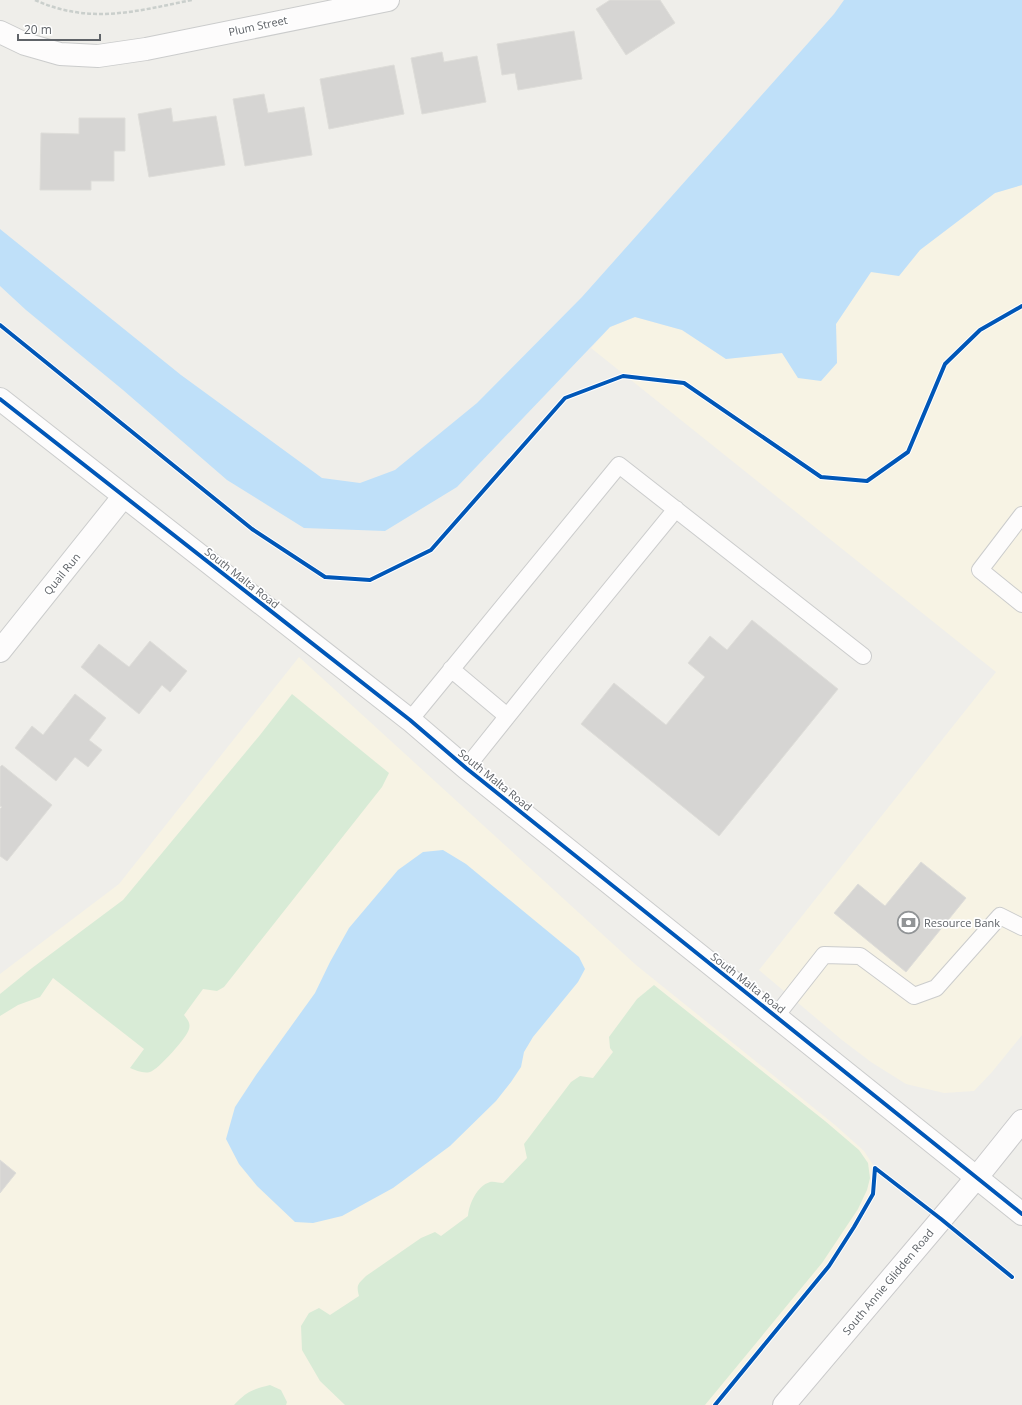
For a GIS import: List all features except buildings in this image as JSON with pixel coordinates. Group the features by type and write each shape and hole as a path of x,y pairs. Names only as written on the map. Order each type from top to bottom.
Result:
{"street":[{"name":"Plum Street","path":"0,32 25,44 60,54 98,56 128,52 388,0"},
{"name":"South Malta Road","path":"0,399 123,497 410,720 466,768 1022,1214"},
{"name":"Quail Run","path":"0,651 123,497"},
{"name":"South Annie Glidden Road","path":"784,1405 977,1177 1022,1121"}],"lane":[{"path":"410,720 618,465 863,656"},
{"path":"466,768 676,509"},
{"path":"1022,515 980,570 1022,604"},
{"path":"451,669 507,716"},
{"path":"776,1016 824,955 860,956 914,996 936,988 1000,916 1022,927"}],"path":[{"path":"35,0 48,6 70,12 113,14 130,13 192,0"}],"shaded area":[{"path":"1022,185 1022,1035 992,1072 974,1091 944,1093 906,1084 871,1062 842,1040 759,970 996,672 591,348 610,327 635,317 682,330 726,359 782,353 798,378 837,363 836,324 871,272 899,276 920,250 995,193"},
{"path":"299,657 636,965 835,1125 864,1151 875,1168 873,1194 829,1266 715,1405 0,1405 0,974 119,884"}],"green space":[{"path":"292,694 389,773 382,787 224,987 217,991 203,989 184,1015 189,1023 189,1029 184,1038 172,1052 154,1070 150,1072 142,1072 130,1068 144,1049 53,978 40,997 18,1005 0,1016 0,994 32,968 123,900 260,735"},
{"path":"654,985 825,1121 859,1150 868,1163 870,1178 867,1190 858,1209 822,1263 705,1405 345,1405 320,1381 302,1350 301,1326 309,1313 319,1308 330,1315 359,1296 358,1285 366,1276 421,1238 435,1232 441,1236 468,1216 474,1196 485,1184 490,1182 503,1183 527,1158 524,1144 571,1082 580,1076 593,1078 613,1052 610,1048 609,1037 637,999"},
{"path":"270,1385 281,1390 287,1402 286,1405 234,1405 250,1392"}],"water":[{"path":"844,0 1022,0 1022,185 995,193 920,250 899,276 871,272 836,324 837,363 821,381 798,378 782,353 726,359 682,330 635,317 610,327 457,487 385,531 304,528 227,480 123,390 26,310 0,286 0,229 181,375 322,478 360,483 395,470 477,403 582,297 834,14"},
{"path":"443,850 466,864 579,957 585,969 578,982 533,1037 524,1052 521,1067 511,1082 496,1101 450,1146 393,1188 342,1216 313,1223 295,1222 257,1186 239,1164 226,1139 235,1107 315,993 349,928 398,870 423,852"}],"cycle path":[{"path":"0,325 252,529 325,577 370,580 431,550 565,398 623,376 684,383 821,477 867,481 908,452 945,364 980,330 1022,306"},
{"path":"0,399 410,720 466,768 1022,1214"},
{"path":"875,1168 1012,1277"},
{"path":"715,1405 829,1266 873,1194 875,1168"}],"place":[{"name":"Resource Bank","path":"908,923"}]}
